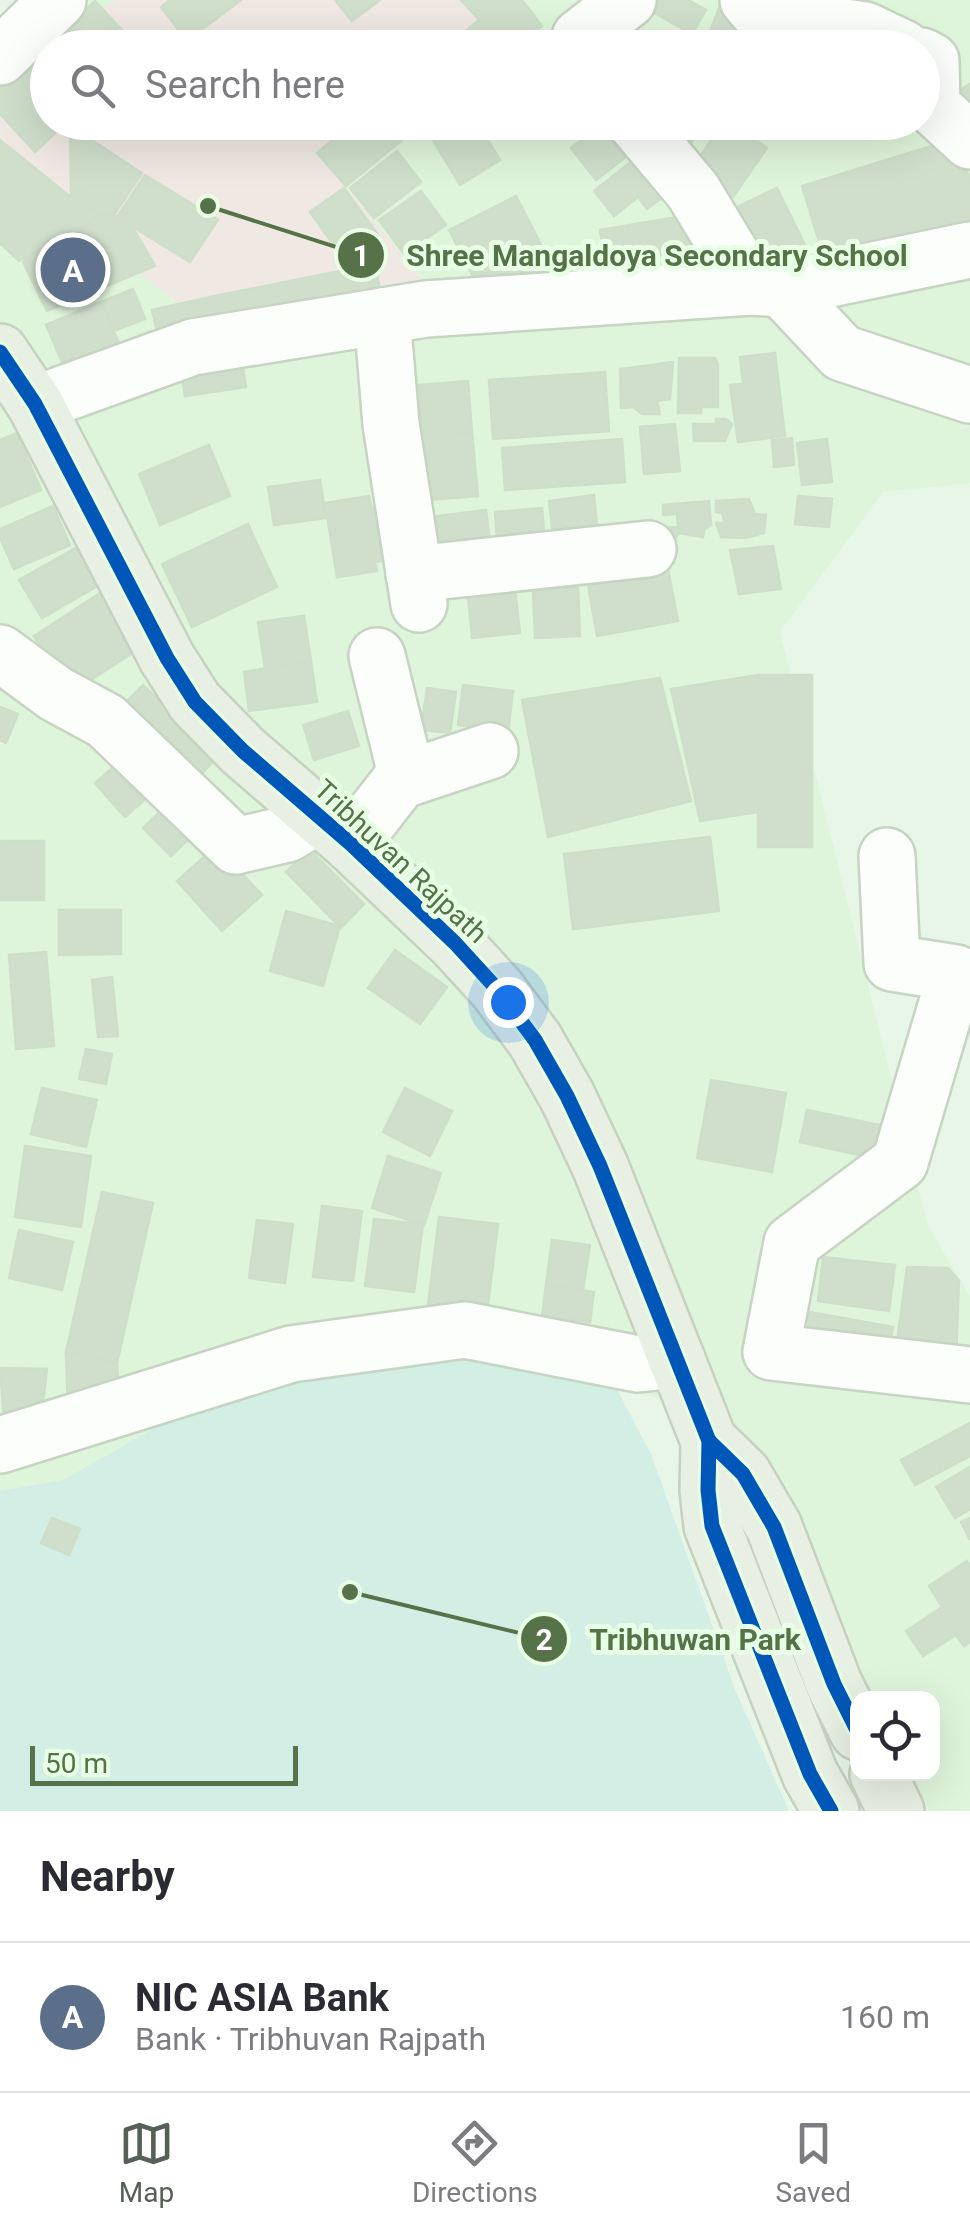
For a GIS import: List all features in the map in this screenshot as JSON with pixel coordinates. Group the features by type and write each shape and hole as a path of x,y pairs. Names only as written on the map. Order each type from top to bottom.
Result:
{"highway":[{"name":"Tribhuvan Rajpath","path":"11,372 195,702 454,943 497,989 536,1040 600,1166 709,1441 712,1526 803,1758 832,1811"},
{"name":"Tribhuvan Rajpath","path":"709,1441 743,1474 774,1527 850,1716"},
{"path":"881,1781 896,1811"}],"street":[{"path":"0,57 58,0"},
{"path":"574,28 628,0"},
{"path":"748,0 761,16 865,30"},
{"path":"940,113 970,141"},
{"path":"651,140 694,190 766,288 842,353 970,396"},
{"path":"11,372 426,309 766,288 970,250"},
{"path":"382,316 390,424 416,589 648,549"},
{"path":"0,653 56,694 106,721 236,846 287,834 335,830 400,782 490,750"},
{"path":"377,656 408,778"},
{"path":"888,856 892,963 956,973 900,1162 792,1243 770,1352 970,1376"},
{"path":"0,1446 291,1354 464,1330 638,1364 677,1360"}],"shaded area":[{"path":"89,0 970,0 970,483 883,492 780,632 928,1226 970,1296 970,1811 930,1811 912,1781 940,1781 940,1691 860,1691 698,1413 614,1384 285,1354 63,1480 0,1491 0,72 30,48 30,140 940,140 940,30 52,30"},
{"path":"118,0 522,0 542,26 537,30 81,30 108,4"},
{"path":"0,108 30,117 30,140 403,140 346,187 432,292 252,360 0,161"},
{"path":"410,1337 614,1384 651,1454 736,1692 789,1811 0,1811 0,1491 63,1480 285,1354"}],"building":[{"path":"170,0 241,0 201,30 179,30 161,7"},
{"path":"335,0 380,0 352,21"},
{"path":"461,0 522,0 542,26 537,30 467,30 479,20"},
{"path":"654,0 688,0 706,10 694,30 685,30 648,9"},
{"path":"95,1 122,30 63,30"},
{"path":"719,8 779,30 711,30"},
{"path":"30,61 30,140 48,140 35,152 0,114 0,88"},
{"path":"970,84 970,122 953,94"},
{"path":"957,138 970,180 970,227 828,271 802,186"},
{"path":"0,140 77,202 32,239 41,248 19,261 0,243"},
{"path":"70,140 91,140 142,173 114,215 100,214 71,195"},
{"path":"333,140 402,140 346,186 317,153"},
{"path":"433,140 488,140 500,160 460,185"},
{"path":"581,140 628,140 635,150 596,180 571,148"},
{"path":"672,140 693,140 687,150"},
{"path":"711,140 756,140 767,148 733,197 692,169"},
{"path":"397,151 421,182 374,218 350,188"},
{"path":"641,154 671,191 647,209 638,197 614,216 594,191"},
{"path":"145,175 218,220 190,262 117,217"},
{"path":"344,188 384,243 350,268 310,212"},
{"path":"777,188 807,249 759,272 729,211"},
{"path":"421,191 446,225 404,254 379,220"},
{"path":"516,196 553,268 486,302 449,230"},
{"path":"77,202 100,214 46,260 32,239"},
{"path":"701,213 711,270 609,286 600,230"},
{"path":"100,214 114,215 132,226 155,266 47,311 23,262 37,251 46,260"},
{"path":"375,264 382,299 222,331 215,296"},
{"path":"133,289 145,319 114,331 101,302"},
{"path":"215,296 222,331 160,344 152,310"},
{"path":"101,302 119,343 64,366 46,325"},
{"path":"775,353 785,436 738,442 730,385 743,384 740,357"},
{"path":"241,355 246,387 185,396 180,363"},
{"path":"679,358 715,358 718,407 701,407 701,413 678,413"},
{"path":"673,362 670,399 657,401 660,414 621,408 620,369"},
{"path":"605,372 609,431 493,439 489,380"},
{"path":"468,381 472,433 412,439 407,386"},
{"path":"716,419 732,424 725,441 694,441 693,424 716,424"},
{"path":"675,424 680,471 644,474 640,427"},
{"path":"17,433 41,490 0,507 0,440"},
{"path":"472,433 478,496 417,501 412,439"},
{"path":"792,438 794,465 774,467 772,440"},
{"path":"622,439 625,482 505,490 502,448"},
{"path":"827,439 832,482 802,485 797,443"},
{"path":"209,445 230,496 160,525 139,474"},
{"path":"320,480 326,518 274,525 268,487"},
{"path":"594,495 599,546 555,551 549,501"},
{"path":"369,496 372,509 395,505 393,559 375,562 377,571 337,577 325,503"},
{"path":"798,496 832,499 829,527 795,524"},
{"path":"749,499 755,514 766,515 764,533 745,538 721,537 716,523 725,523 722,513 716,512 716,501"},
{"path":"709,501 711,525 704,530 703,537 679,533 674,540 666,540 665,528 678,527 677,514 663,515 663,505"},
{"path":"53,506 70,545 14,569 0,529"},
{"path":"542,508 546,553 498,557 495,512"},
{"path":"486,510 492,557 436,564 430,517"},
{"path":"248,524 277,587 192,627 162,564"},
{"path":"79,546 101,584 42,618 19,580"},
{"path":"773,546 781,589 739,594 730,550"},
{"path":"668,569 678,621 597,636 588,584"},
{"path":"578,587 580,636 535,638 533,588"},
{"path":"515,590 520,633 472,638 468,596"},
{"path":"100,593 137,650 71,693 34,636"},
{"path":"304,616 311,661 265,669 258,622"},
{"path":"311,661 317,702 249,711 244,672"},
{"path":"758,675 758,812 700,821 671,689"},
{"path":"758,675 812,675 812,847 758,847"},
{"path":"660,678 691,801 548,837 522,700"},
{"path":"143,685 217,758 188,787 114,714"},
{"path":"463,685 513,691 508,732 458,725"},
{"path":"427,688 456,692 450,733 421,730"},
{"path":"0,707 18,714 6,743 0,740"},
{"path":"348,711 359,746 314,760 303,725"},
{"path":"127,755 157,789 125,817 95,783"},
{"path":"173,799 201,827 171,856 143,828"},
{"path":"710,837 719,911 573,929 564,854"},
{"path":"0,841 44,841 44,900 0,900"},
{"path":"216,846 262,895 222,931 177,881"},
{"path":"309,849 364,904 341,928 286,872"},
{"path":"59,910 121,910 121,954 59,955"},
{"path":"286,911 340,926 323,986 270,971"},
{"path":"395,950 447,987 420,1024 368,988"},
{"path":"46,952 54,1046 16,1049 9,955"},
{"path":"112,977 118,1036 98,1037 92,980"},
{"path":"86,1049 112,1054 106,1084 79,1079"},
{"path":"711,1080 786,1093 772,1172 697,1158"},
{"path":"42,1088 97,1100 86,1147 31,1134"},
{"path":"405,1088 452,1111 430,1156 383,1132"},
{"path":"807,1110 884,1126 877,1159 800,1142"},
{"path":"25,1146 91,1156 81,1227 15,1217"},
{"path":"388,1156 441,1173 424,1225 372,1208"},
{"path":"102,1192 153,1203 117,1363 66,1352"},
{"path":"322,1206 362,1211 353,1281 313,1277"},
{"path":"439,1217 498,1224 487,1313 428,1305"},
{"path":"374,1219 423,1224 414,1292 365,1286"},
{"path":"257,1220 293,1224 285,1283 249,1278"},
{"path":"19,1230 73,1242 62,1290 9,1278"},
{"path":"552,1240 590,1245 583,1290 546,1285"},
{"path":"823,1257 895,1265 889,1311 818,1301"},
{"path":"907,1267 948,1268 959,1281 956,1357 896,1350"},
{"path":"546,1285 594,1292 590,1322 542,1316"},
{"path":"793,1309 893,1327 887,1360 788,1342"},
{"path":"66,1352 117,1363 119,1394 68,1413"},
{"path":"0,1368 47,1369 42,1411 4,1420"},
{"path":"970,1423 970,1456 915,1485 901,1460"},
{"path":"970,1467 970,1509 955,1518 936,1487"},
{"path":"52,1518 80,1529 69,1555 41,1543"},
{"path":"970,1518 970,1540 961,1522"},
{"path":"967,1561 970,1642 964,1646 956,1635 923,1656 906,1631 942,1607 929,1586"}],"cycle path":[{"path":"0,352 35,404 167,658 195,702 243,751 351,844 455,943 497,989 535,1040 567,1096 600,1166 709,1441 712,1526 810,1774 831,1811"},
{"path":"709,1441 743,1474 774,1527 850,1716"}],"place":[{"name":"Shree Mangaldoya Secondary School","path":"208,206"},
{"name":"NIC ASIA Bank","path":"73,270"},
{"name":"Tribhuwan Park","path":"350,1592"}]}
